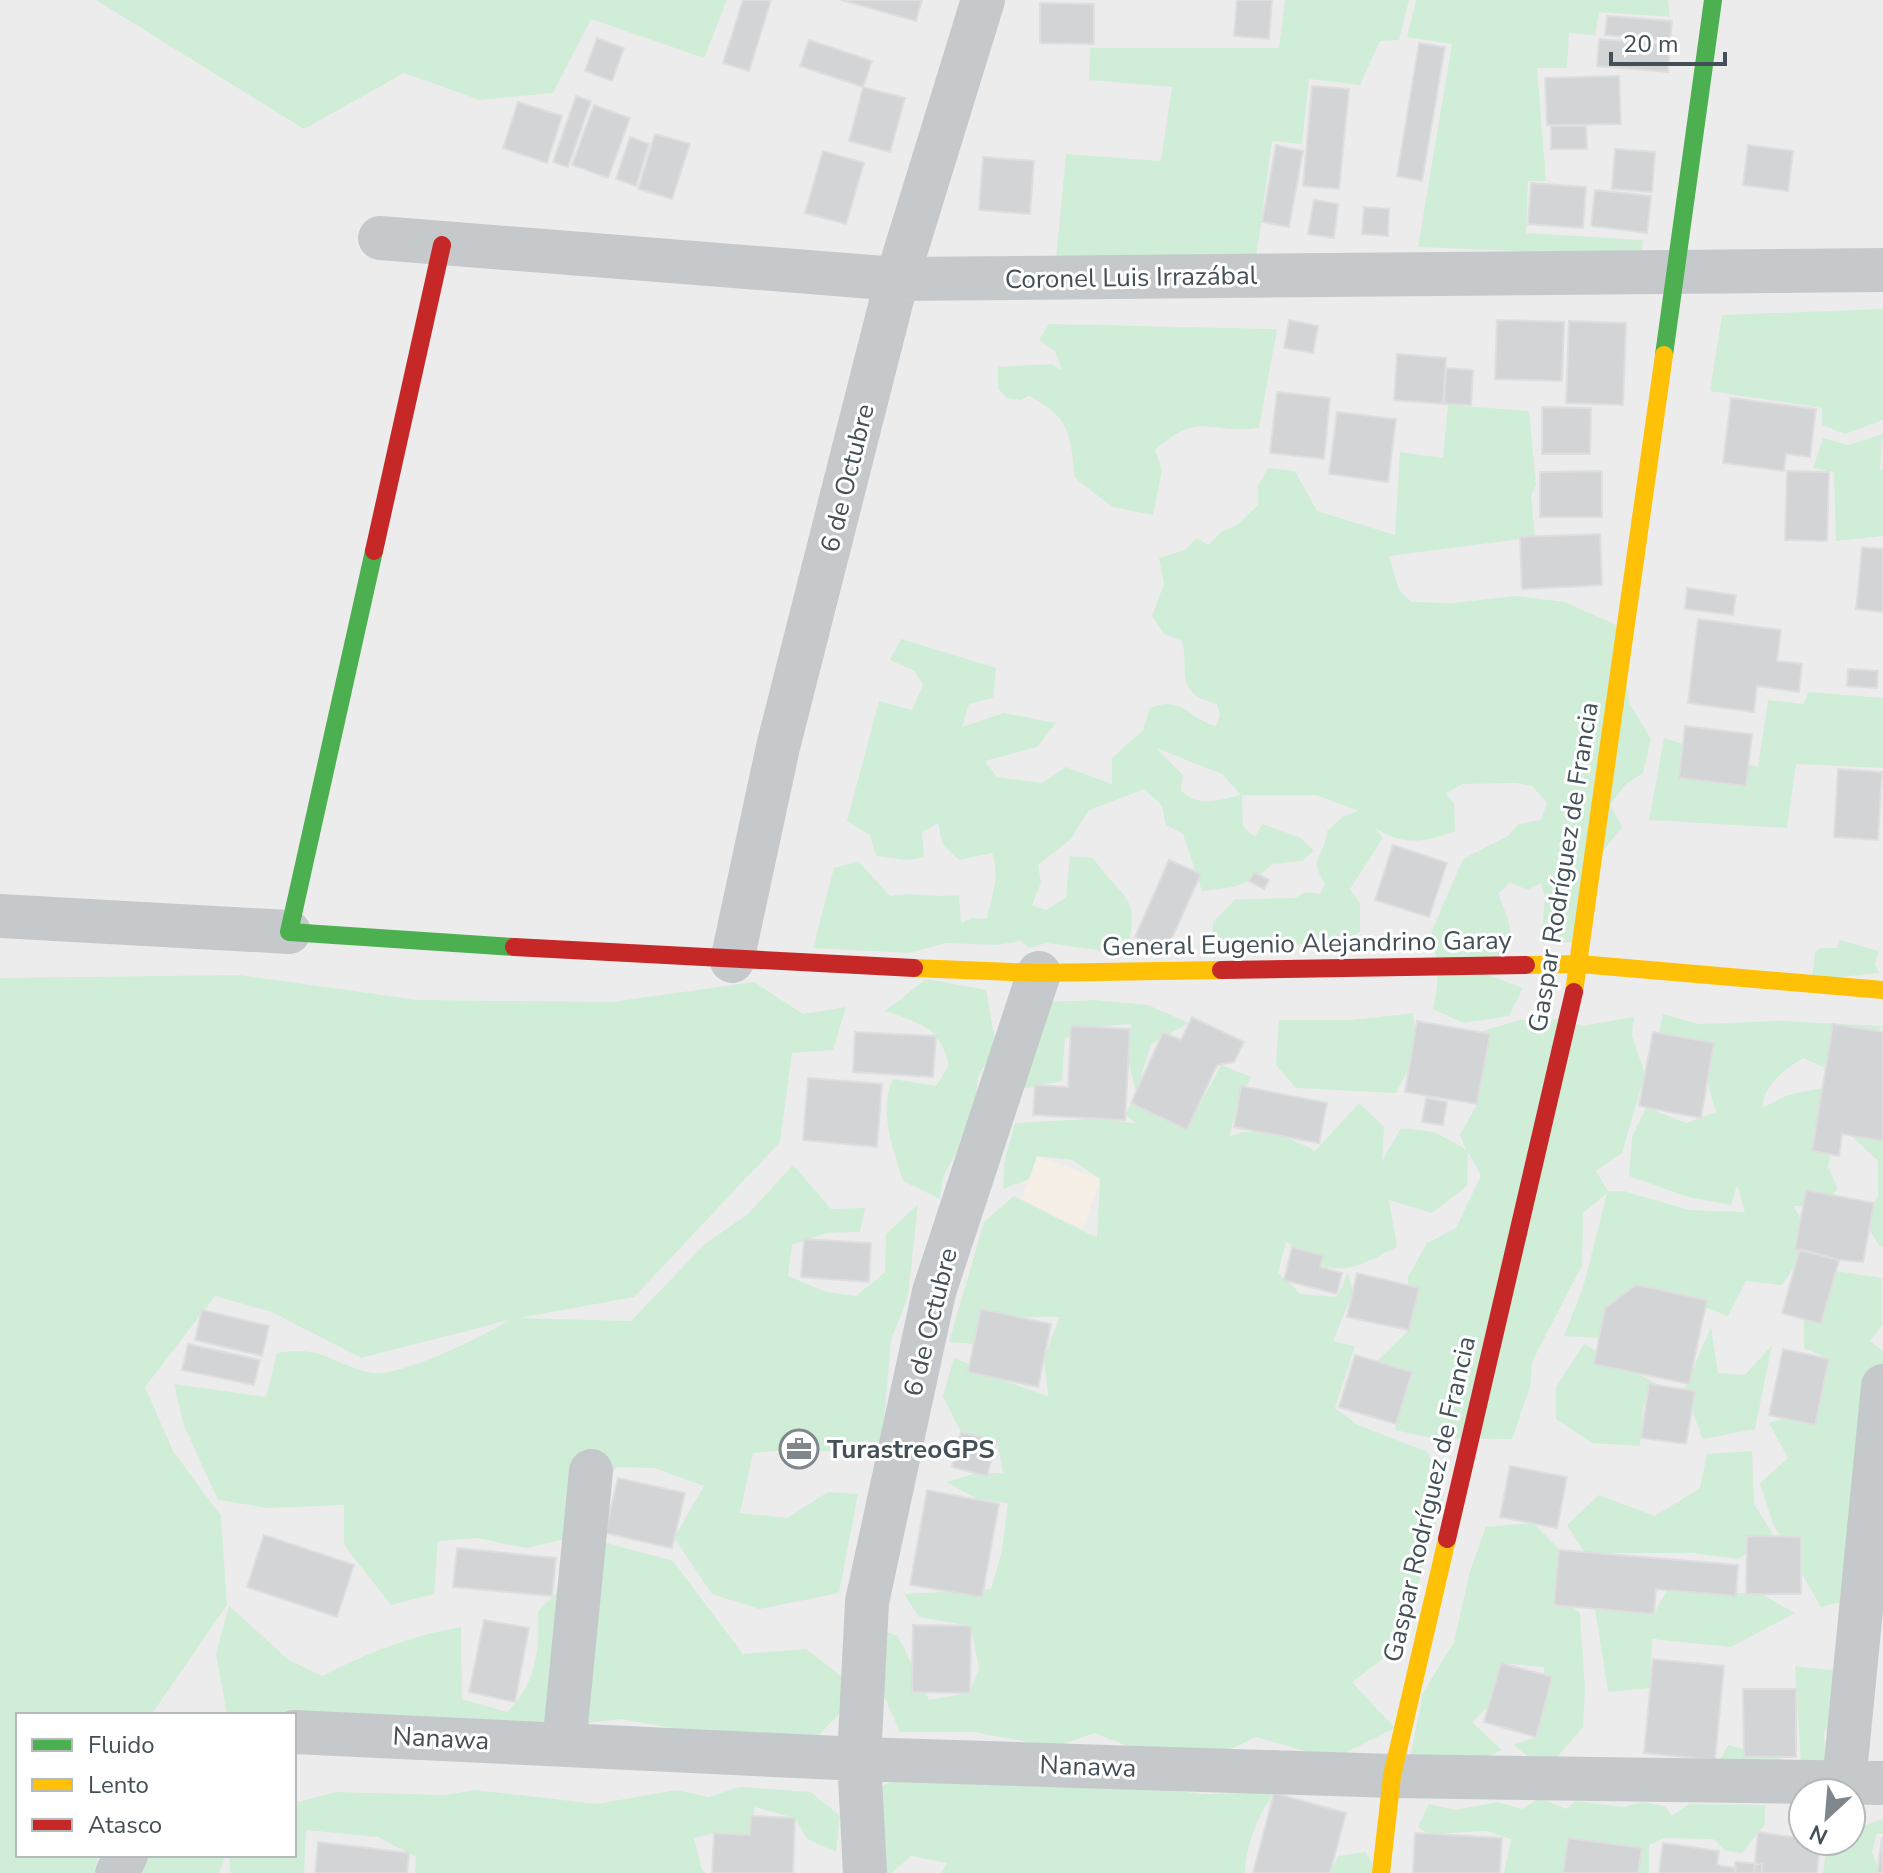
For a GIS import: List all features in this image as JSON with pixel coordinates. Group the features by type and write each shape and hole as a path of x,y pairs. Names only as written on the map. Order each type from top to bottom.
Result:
{"street":[{"name":"6 de Octubre","path":"732,961 778,747 897,279 983,0"},
{"name":"Gaspar Rodríguez de Francia","path":"1381,1873 1392,1776 1580,964 1713,0"},
{"name":"Coronel Luis Irrazábal","path":"380,238 897,279 1883,270"},
{"path":"0,916 289,932 442,245"},
{"name":"General Eugenio Alejandrino Garay","path":"289,932 732,961 1039,973 1580,964 1883,990"},
{"name":"6 de Octubre","path":"865,1873 859,1759 867,1602 934,1292 1039,973"},
{"path":"1864,1777 1883,1386"},
{"path":"564,1745 591,1471"},
{"name":"Nanawa","path":"296,1732 859,1759 1392,1776 1787,1782"}],"shaded area":[{"path":"1037,1156 1100,1179 1083,1228 1020,1205"}],"green space":[{"path":"96,0 727,0 704,58 591,19 553,93 480,100 404,73 304,129"},
{"path":"1285,0 1409,0 1399,40 1380,41 1360,85 1309,79 1302,144 1272,141 1256,259 1056,259 1066,154 1161,161 1172,87 1089,80 1090,48 1279,48"},
{"path":"1416,0 1668,0 1670,17 1599,12 1595,35 1569,33 1567,68 1537,68 1546,181 1528,181 1526,233 1643,240 1641,256 1418,247 1452,44 1407,37"},
{"path":"1883,309 1883,420 1845,434 1822,425 1822,408 1710,391 1722,315"},
{"path":"1049,324 1277,329 1259,428 1205,426 1183,430 1155,450 1162,470 1153,515 1112,507 1075,478 1072,450 1061,420 1029,396 1021,400 1006,398 998,388 998,367 1051,364 1062,370 1055,351 1039,340"},
{"path":"1448,405 1529,411 1536,485 1531,495 1535,537 1389,556 1399,590 1411,602 1453,603 1515,596 1565,602 1616,625 1630,704 1651,739 1643,773 1626,784 1610,805 1622,827 1600,855 1588,942 1541,943 1545,897 1541,883 1527,890 1510,882 1498,894 1508,919 1510,938 1502,955 1480,972 1523,988 1509,1016 1463,1023 1433,1009 1438,972 1430,935 1463,859 1508,836 1519,824 1541,820 1547,803 1532,786 1516,783 1463,784 1446,793 1454,803 1455,831 1444,835 1414,841 1395,838 1375,828 1383,838 1350,889 1360,903 1360,931 1351,940 1317,939 1286,949 1218,954 1212,940 1213,922 1236,899 1295,898 1306,892 1320,894 1325,884 1317,862 1327,831 1344,816 1359,811 1316,795 1242,795 1243,826 1255,837 1262,824 1299,837 1314,850 1303,861 1273,864 1256,878 1233,887 1202,891 1183,834 1166,825 1162,806 1144,789 1088,811 1071,839 1038,865 1041,883 1032,905 1046,910 1066,897 1070,856 1093,858 1131,908 1126,954 1047,943 1029,948 1021,941 997,945 946,943 909,953 813,948 834,868 858,861 890,896 959,895 961,923 972,918 987,919 995,878 992,853 959,860 943,845 938,823 922,832 924,857 907,860 876,856 870,835 847,821 879,701 912,710 923,685 915,671 890,660 901,639 996,668 993,698 969,704 962,727 1004,713 1056,723 1037,747 985,761 997,777 1042,783 1066,767 1112,784 1112,758 1143,730 1150,708 1171,704 1179,706 1216,726 1220,715 1217,704 1194,694 1189,688 1182,641 1164,634 1152,616 1164,584 1159,558 1185,550 1197,538 1208,545 1221,532 1237,525 1258,505 1258,486 1268,468 1295,471 1317,511 1395,535 1400,452 1443,458","holes":["1156,748 1222,774 1241,795 1210,801 1195,800 1181,791 1183,775"]},
{"path":"1883,434 1880,469 1883,470 1883,536 1836,541 1834,472 1813,468 1823,438 1848,445"},
{"path":"1808,692 1883,698 1883,768 1796,764 1787,828 1649,820 1664,738 1758,767 1768,700 1804,704"},
{"path":"1840,940 1879,951 1875,964 1879,973 1812,980 1815,952 1821,948 1837,948"},
{"path":"239,975 418,1000 612,1002 754,982 803,1014 846,1007 833,1050 792,1053 780,1142 634,1297 519,1318 631,1321 705,1244 748,1214 793,1165 831,1209 865,1208 860,1232 826,1233 792,1245 788,1276 826,1292 856,1296 885,1272 886,1234 918,1204 908,1297 891,1340 881,1456 799,1449 753,1453 740,1513 787,1518 828,1492 858,1494 839,1593 759,1609 712,1594 674,1538 704,1486 654,1468 617,1467 581,1508 566,1539 526,1548 477,1538 438,1541 434,1594 391,1605 344,1545 344,1505 268,1508 218,1500 184,1426 174,1384 266,1397 277,1353 317,1353 358,1369 384,1373 420,1363 509,1320 361,1358 272,1312 215,1296 145,1387 173,1451 221,1516 227,1605 152,1713 16,1713 16,1857 98,1857 94,1873 0,1873 0,978"},
{"path":"926,979 986,990 996,1046 978,1077 976,1097 956,1153 943,1177 940,1199 903,1181 891,1143 887,1116 893,1079 936,1086 949,1066 934,1034 919,1024 885,1011"},
{"path":"1093,1000 1148,1005 1189,1023 1151,1044 1136,1092 1128,1059 1131,1024 1097,1027 1065,1038 1062,1081 1022,1089 1051,1002"},
{"path":"1413,1013 1418,1050 1396,1093 1296,1088 1276,1065 1279,1020 1351,1020"},
{"path":"1663,1014 1698,1024 1782,1021 1883,1026 1834,1072 1803,1058 1776,1078 1764,1099 1762,1108 1788,1095 1827,1087 1834,1134 1828,1167 1838,1189 1821,1206 1793,1206 1809,1232 1797,1262 1782,1285 1746,1281 1728,1316 1705,1307 1599,1338 1564,1336 1584,1284 1607,1193 1583,1213 1582,1265 1532,1362 1530,1387 1512,1439 1431,1438 1395,1430 1405,1383 1376,1362 1409,1330 1408,1277 1427,1243 1456,1228 1481,1176 1468,1152 1467,1186 1432,1213 1389,1200 1397,1247 1380,1256 1352,1267 1334,1268 1319,1264 1286,1242 1278,1273 1301,1294 1337,1297 1348,1273 1353,1292 1333,1341 1355,1346 1335,1408 1358,1425 1428,1452 1444,1494 1404,1631 1387,1656 1352,1682 1395,1728 1333,1759 1256,1737 1226,1751 1146,1753 1094,1733 1055,1747 974,1732 900,1732 873,1671 882,1630 898,1636 929,1700 969,1693 979,1669 971,1626 919,1617 904,1594 991,1589 1002,1551 1008,1503 977,1499 946,1482 977,1473 1003,1473 997,1441 961,1432 943,1397 954,1357 999,1379 1048,1396 1044,1357 1060,1317 1016,1317 974,1344 949,1342 984,1222 1014,1196 1097,1238 1100,1179 1072,1160 1037,1156 1029,1179 1003,1189 1005,1158 1015,1123 1102,1118 1137,1124 1125,1115 1131,1103 1187,1129 1221,1065 1252,1077 1239,1098 1229,1137 1261,1132 1294,1141 1315,1151 1359,1103 1384,1127 1382,1161 1401,1128 1434,1132 1466,1149 1460,1135 1477,1104 1479,1032 1520,1020 1558,1019 1582,1026 1634,1017 1632,1036 1645,1074 1622,1153 1596,1171 1608,1191 1624,1191 1689,1210 1745,1212 1737,1185 1731,1205 1688,1197 1629,1176 1632,1137 1646,1107 1686,1123 1716,1112 1704,1071 1713,1049 1659,1033"},
{"path":"1845,1130 1883,1141 1883,1246 1880,1247 1863,1219 1878,1197 1878,1161"},
{"path":"1836,1271 1882,1278 1882,1325 1870,1341 1883,1351 1883,1421 1850,1600 1821,1607 1773,1524 1760,1483 1788,1458 1769,1423 1819,1406 1829,1359 1804,1348 1804,1319 1829,1296"},
{"path":"1711,1327 1718,1373 1745,1375 1772,1345 1755,1429 1703,1439 1684,1390"},
{"path":"1584,1344 1660,1386 1643,1405 1640,1446 1592,1443 1556,1419 1556,1387"},
{"path":"1752,1451 1754,1504 1774,1536 1738,1559 1692,1553 1585,1553 1567,1525 1599,1495 1655,1516 1700,1488 1707,1454"},
{"path":"1533,1523 1573,1563 1555,1593 1580,1613 1585,1689 1583,1727 1546,1770 1513,1745 1536,1737 1544,1707 1544,1667 1501,1663 1489,1706 1472,1722 1502,1750 1464,1768 1410,1759 1423,1693 1454,1642 1470,1571 1486,1527"},
{"path":"593,1539 673,1561 743,1654 806,1649 845,1679 844,1709 810,1744 708,1734 620,1719 537,1729 296,1713 227,1713 216,1654 229,1606 290,1661 323,1676 390,1646 461,1627 462,1699 507,1712 525,1689 534,1666 538,1611 564,1585"},
{"path":"1667,1590 1761,1594 1795,1613 1731,1647 1652,1639 1650,1688 1608,1692 1595,1609 1654,1614"},
{"path":"1795,1666 1839,1671 1836,1707 1824,1733 1827,1777 1787,1779 1714,1771 1728,1745 1801,1764"},
{"path":"1034,1759 1152,1788 1202,1794 1274,1793 1254,1831 1245,1873 941,1873 947,1863 911,1856 892,1873 883,1873 866,1794 912,1771 952,1766 987,1786"},
{"path":"740,1787 811,1792 840,1816 836,1852 807,1839 795,1818 755,1807 750,1835 714,1833 694,1838 702,1870 706,1873 415,1873 416,1857 378,1837 306,1830 304,1873 230,1873 229,1857 296,1857 296,1802 336,1792 443,1795 476,1790 597,1804 676,1790 708,1797"},
{"path":"1540,1798 1566,1809 1576,1801 1624,1807 1642,1802 1665,1806 1671,1816 1689,1804 1765,1805 1765,1824 1742,1853 1726,1851 1713,1839 1665,1838 1649,1845 1649,1873 1504,1873 1511,1839 1486,1831 1429,1834 1418,1827 1429,1804 1455,1810 1498,1802 1522,1809"},
{"path":"1883,1819 1883,1834 1877,1833 1872,1852 1878,1868 1876,1873 1823,1873 1825,1857 1867,1857 1867,1825"},
{"path":"1366,1852 1377,1873 1330,1873 1338,1856"},
{"path":"137,1857 225,1857 219,1873 133,1873"}],"building":[{"path":"743,0 771,0 749,71 723,63"},
{"path":"841,0 922,0 916,21"},
{"path":"1237,0 1272,0 1269,39 1234,36"},
{"path":"1040,3 1094,4 1094,44 1040,43"},
{"path":"1607,16 1672,21 1670,42 1605,35"},
{"path":"597,38 624,48 612,81 585,71"},
{"path":"1599,39 1670,44 1668,72 1597,66"},
{"path":"809,40 872,61 863,87 800,66"},
{"path":"1419,43 1445,47 1422,181 1397,176"},
{"path":"1619,76 1621,124 1547,125 1545,78"},
{"path":"1312,86 1349,89 1339,189 1303,186"},
{"path":"863,87 905,98 890,152 849,141"},
{"path":"576,96 591,101 568,167 553,162"},
{"path":"518,102 562,116 547,163 503,148"},
{"path":"594,105 630,118 608,178 572,165"},
{"path":"1551,126 1586,126 1587,149 1551,149"},
{"path":"655,134 690,144 672,199 638,189"},
{"path":"630,137 649,144 636,186 616,179"},
{"path":"1276,145 1303,151 1289,227 1262,222"},
{"path":"1748,145 1793,151 1788,191 1743,185"},
{"path":"1615,149 1655,152 1652,192 1612,189"},
{"path":"823,151 864,163 846,224 805,213"},
{"path":"983,157 1034,161 1030,214 979,210"},
{"path":"1531,183 1586,187 1583,228 1528,224"},
{"path":"1595,190 1651,196 1647,233 1591,226"},
{"path":"1314,200 1338,204 1334,238 1308,234"},
{"path":"1364,207 1389,209 1388,236 1362,234"},
{"path":"1289,320 1318,326 1313,353 1284,348"},
{"path":"1497,320 1564,322 1562,381 1495,379"},
{"path":"1569,321 1626,323 1623,405 1566,403"},
{"path":"1397,354 1446,358 1443,404 1394,400"},
{"path":"1446,368 1473,370 1471,405 1444,404"},
{"path":"1277,392 1330,398 1324,459 1270,453"},
{"path":"1731,398 1816,409 1810,457 1786,454 1784,471 1723,463"},
{"path":"1542,407 1591,408 1590,454 1542,454"},
{"path":"1337,412 1396,419 1388,482 1329,474"},
{"path":"1602,471 1602,517 1540,517 1540,472"},
{"path":"1787,471 1829,472 1827,541 1785,540"},
{"path":"1600,534 1602,585 1522,589 1520,537"},
{"path":"1862,547 1883,549 1883,612 1856,609"},
{"path":"1687,588 1736,595 1733,615 1685,609"},
{"path":"1698,619 1781,630 1777,661 1802,664 1799,692 1757,686 1754,712 1688,703"},
{"path":"1848,669 1878,671 1877,688 1847,686"},
{"path":"1685,726 1752,734 1746,786 1679,778"},
{"path":"1838,769 1882,772 1878,840 1834,837"},
{"path":"1393,845 1447,863 1429,917 1375,900"},
{"path":"1169,860 1201,874 1166,951 1135,937"},
{"path":"1254,872 1269,880 1264,889 1249,881"},
{"path":"1192,1017 1244,1042 1234,1062 1217,1065 1187,1130 1131,1103 1163,1032 1181,1040"},
{"path":"1417,1021 1490,1034 1477,1104 1405,1092"},
{"path":"1833,1024 1883,1032 1883,1141 1842,1134 1839,1156 1812,1151"},
{"path":"1071,1026 1130,1029 1125,1120 1033,1115 1035,1085 1068,1087"},
{"path":"855,1032 936,1036 933,1077 853,1072"},
{"path":"1653,1032 1714,1043 1701,1118 1639,1106"},
{"path":"808,1078 882,1084 877,1147 803,1140"},
{"path":"1241,1086 1327,1103 1319,1143 1234,1127"},
{"path":"1426,1098 1447,1102 1443,1125 1422,1122"},
{"path":"1806,1190 1874,1203 1863,1262 1839,1260 1795,1249"},
{"path":"804,1239 871,1243 869,1282 801,1277"},
{"path":"1292,1247 1324,1256 1320,1267 1342,1273 1337,1294 1284,1280"},
{"path":"1800,1249 1839,1260 1821,1324 1782,1313"},
{"path":"1357,1273 1419,1288 1409,1330 1347,1317"},
{"path":"1636,1285 1707,1300 1689,1384 1594,1364 1605,1308"},
{"path":"981,1309 1051,1324 1038,1387 968,1372"},
{"path":"202,1310 269,1326 262,1356 195,1340"},
{"path":"188,1344 260,1360 254,1385 182,1370"},
{"path":"1783,1349 1829,1359 1815,1425 1769,1415"},
{"path":"1355,1355 1412,1372 1396,1424 1339,1407"},
{"path":"1649,1384 1695,1391 1686,1444 1641,1438"},
{"path":"961,1432 997,1441 987,1476 952,1467"},
{"path":"1510,1466 1567,1477 1557,1528 1500,1517"},
{"path":"618,1478 685,1493 672,1548 605,1533"},
{"path":"927,1490 999,1504 982,1597 910,1585"},
{"path":"264,1535 354,1565 337,1617 247,1587"},
{"path":"1747,1536 1801,1537 1801,1594 1746,1594"},
{"path":"457,1548 556,1558 552,1596 453,1587"},
{"path":"1559,1550 1738,1565 1736,1596 1656,1589 1654,1614 1554,1605"},
{"path":"484,1620 529,1628 515,1702 469,1692"},
{"path":"913,1625 971,1626 970,1693 912,1692"},
{"path":"1653,1659 1724,1666 1715,1760 1644,1753"},
{"path":"1501,1663 1552,1677 1536,1737 1484,1722"},
{"path":"1743,1689 1796,1689 1796,1757 1744,1757"},
{"path":"1274,1793 1346,1813 1330,1873 1253,1873"},
{"path":"751,1816 795,1818 793,1873 712,1873 714,1833 750,1835"},
{"path":"1758,1832 1787,1836 1787,1857 1818,1857 1817,1873 1754,1873"},
{"path":"1415,1833 1502,1838 1500,1873 1413,1873"},
{"path":"1882,1837 1883,1873 1878,1873 1878,1868"},
{"path":"1568,1838 1642,1848 1638,1873 1563,1873"},
{"path":"318,1842 409,1853 407,1873 315,1873"},
{"path":"1663,1843 1719,1851 1717,1865 1736,1868 1735,1873 1659,1873"},
{"path":"1735,1862 1762,1864 1762,1873 1735,1873"}],"traffic: fast":[{"path":"1664,355 1713,0"},
{"path":"374,551 289,932 514,947"}],"traffic: slow":[{"path":"1574,992 1664,355"},
{"path":"1526,965 1580,964 1883,990"},
{"path":"914,968 1039,973 1221,970"},
{"path":"1381,1873 1392,1776 1447,1539"}],"traffic: jam":[{"path":"374,551 442,245"},
{"path":"514,947 914,968"},
{"path":"1221,970 1526,965"},
{"path":"1447,1539 1574,992"}],"place":[{"name":"TurastreoGPS","path":"799,1449"}]}
